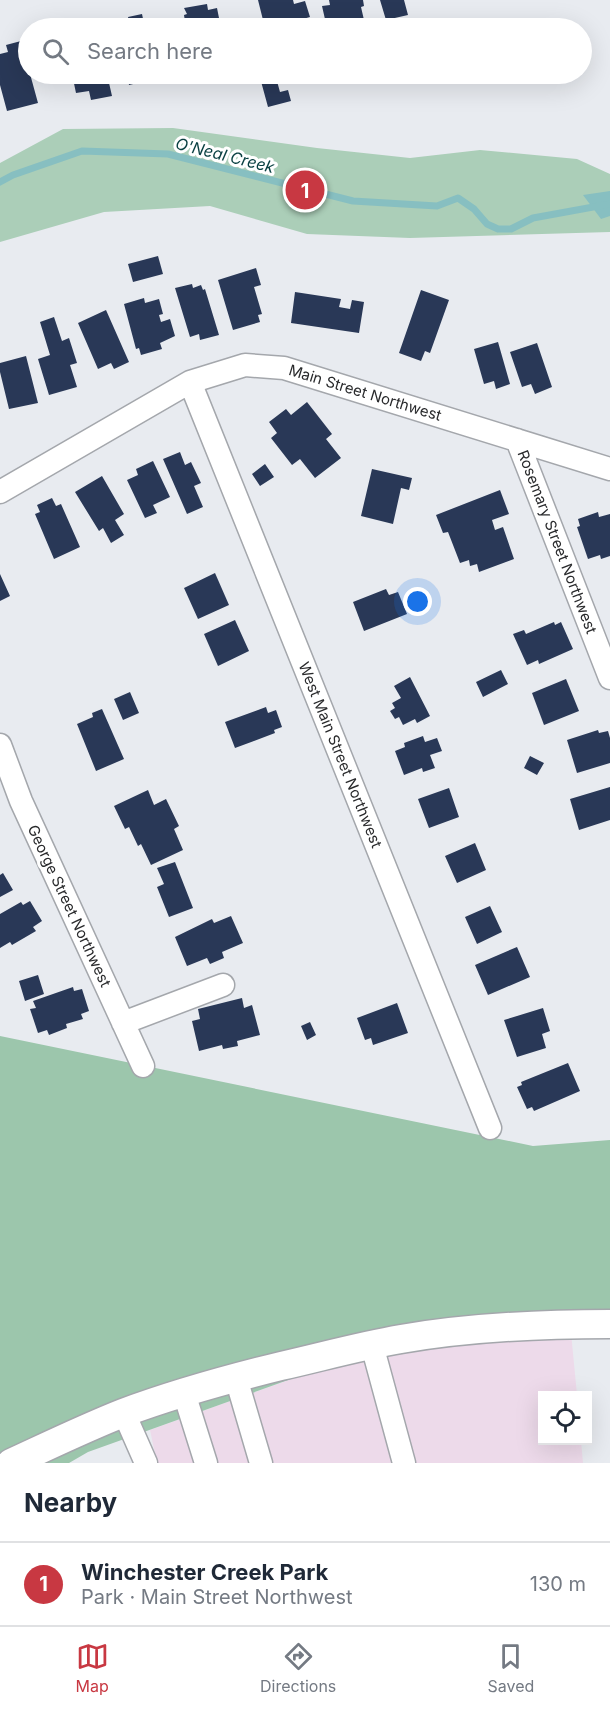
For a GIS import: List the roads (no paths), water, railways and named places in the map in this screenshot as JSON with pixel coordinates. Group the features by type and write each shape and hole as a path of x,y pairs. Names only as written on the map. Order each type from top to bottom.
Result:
{"main road":[{"path":"11,1463 124,1413 184,1393 372,1345 505,1327 610,1324"}],"street":[{"name":"Main Street Northwest","path":"0,492 190,382 245,365 284,368 610,469"},
{"name":"West Main Street Northwest","path":"190,382 490,1128"},
{"name":"Rosemary Street Northwest","path":"517,440 610,678"},
{"name":"George Street Northwest","path":"0,745 21,801 143,1066"},
{"path":"123,1023 223,985"},
{"path":"372,1345 404,1463"},
{"path":"236,1378 261,1463"},
{"path":"184,1393 206,1463"},
{"path":"124,1413 146,1463"}],"water":[{"path":"610,191 610,216 601,219 583,195"}],"waterway":[{"name":"O'Neal Creek","path":"0,182 13,175 82,151 168,154 353,201 437,206 458,198 474,209 487,224 498,229 511,229 533,218 610,204"}],"place":[{"name":"Winchester Creek Park","path":"305,190"}]}
